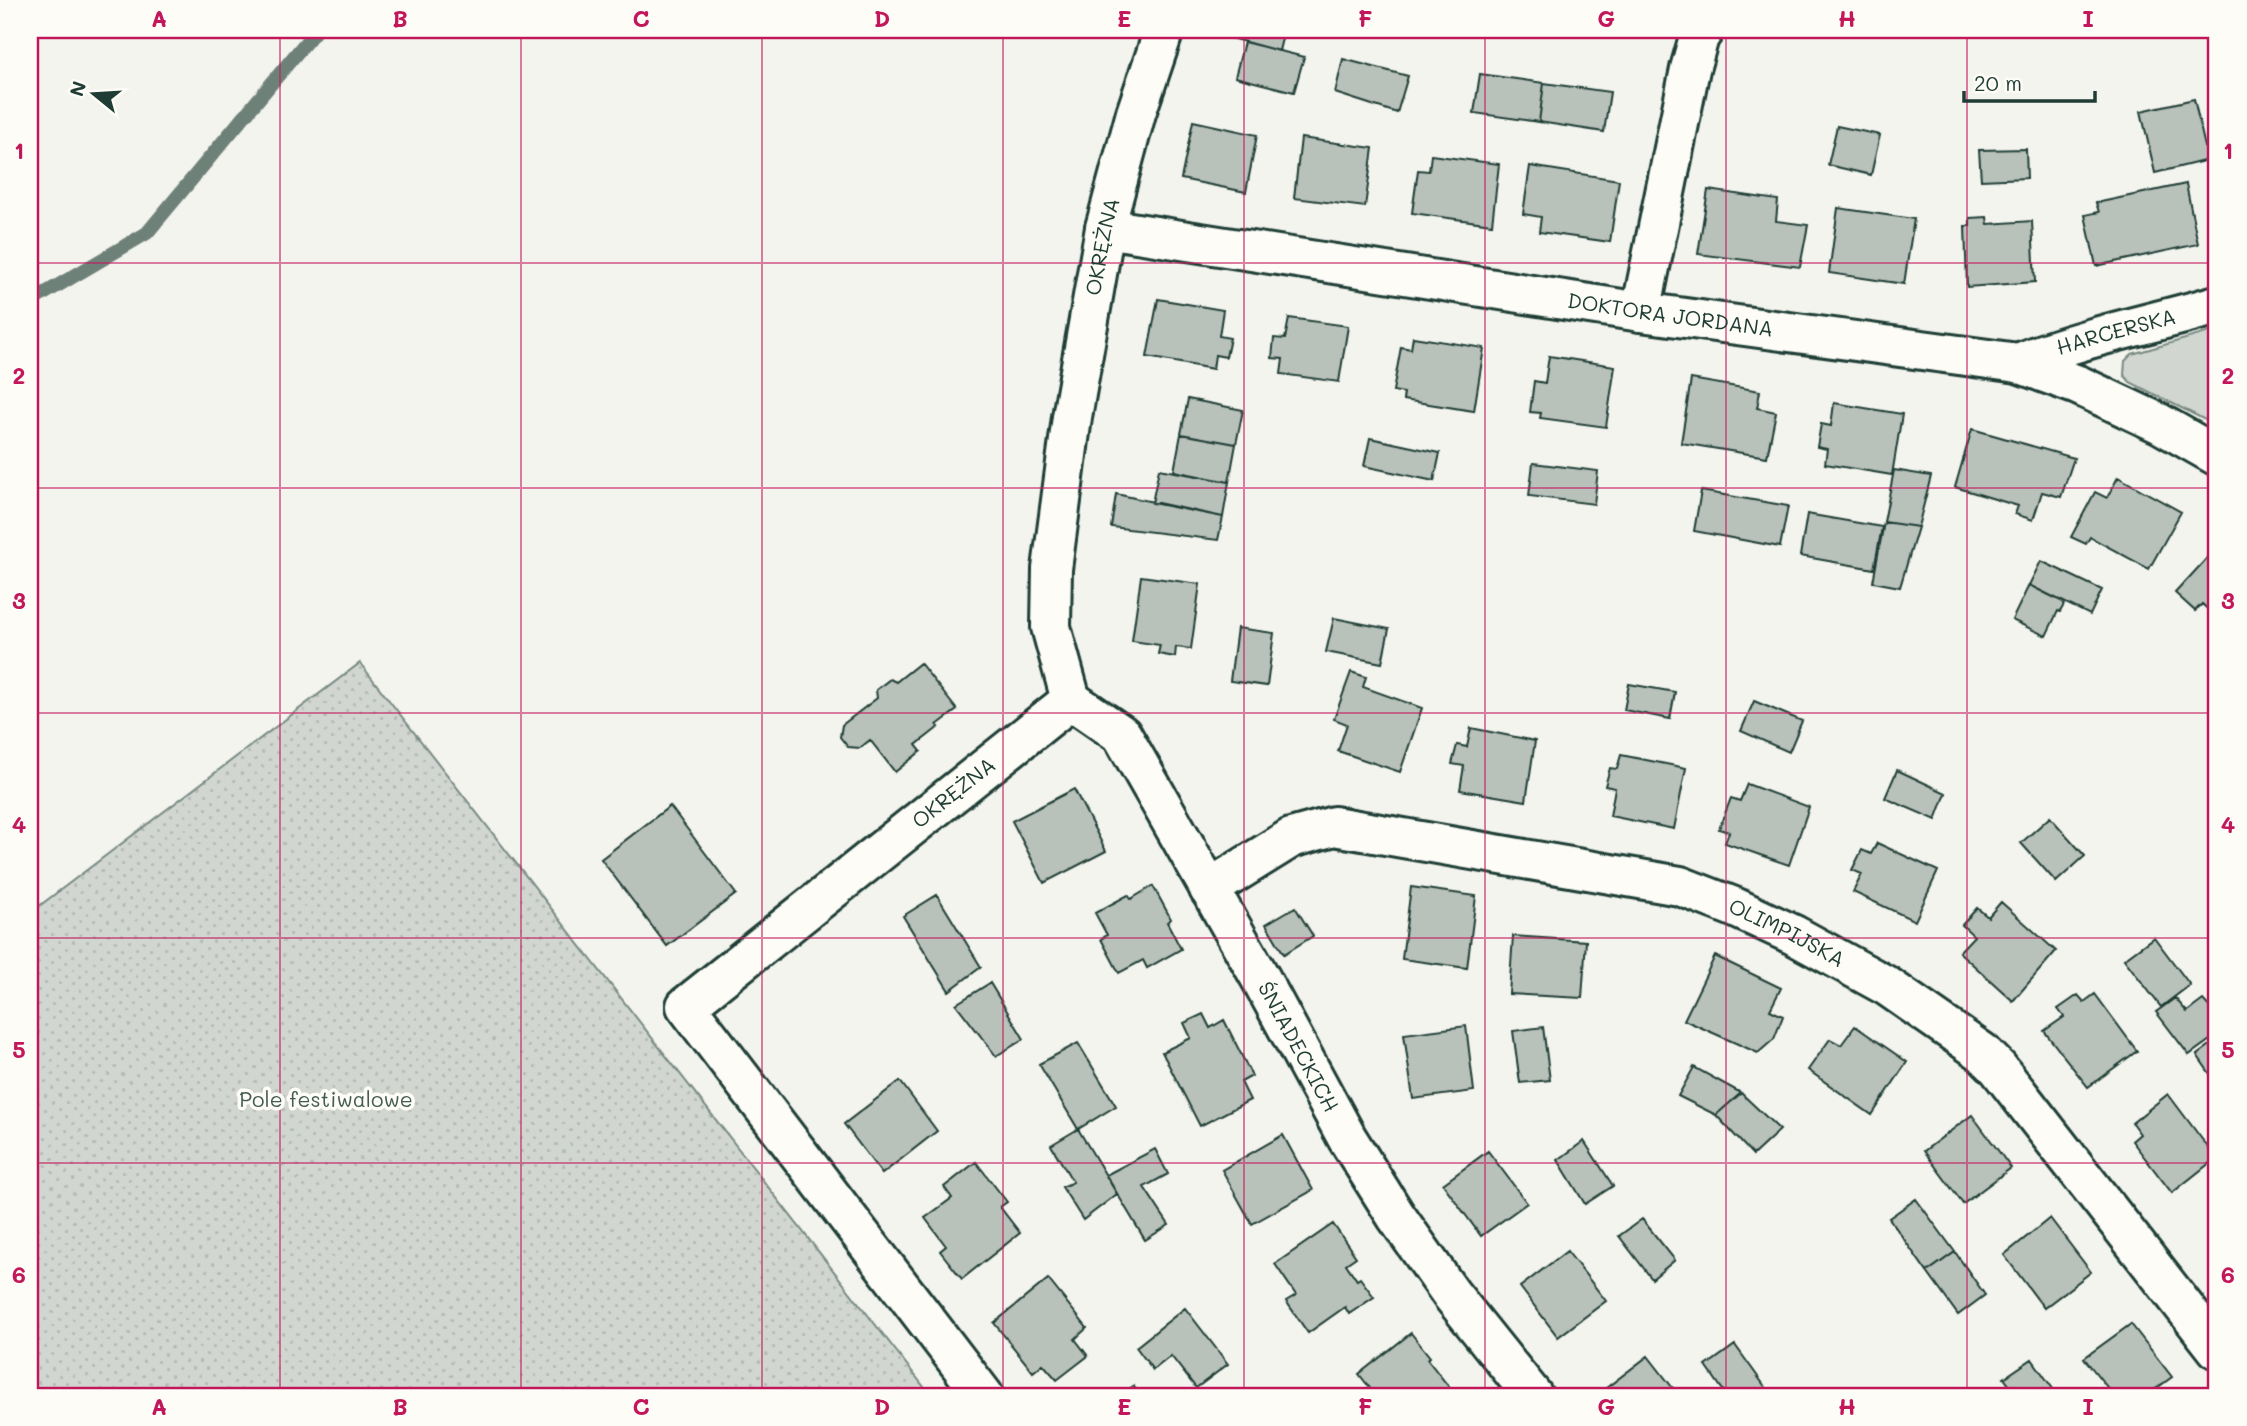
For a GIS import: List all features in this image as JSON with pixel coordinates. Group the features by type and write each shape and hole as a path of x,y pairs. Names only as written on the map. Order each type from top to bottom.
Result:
{"street":[{"name":"OKRĘŻNA","path":"984,1396 686,1006 1070,700 1051,627 1052,569 1072,417 1105,228 1136,113 1164,30"},
{"path":"1642,312 1690,69 1699,37 1704,30"},
{"name":"DOKTORA JORDANA","path":"1105,228 1642,312 2018,363 2078,385 2159,423 2217,456"},
{"name":"HARCERSKA","path":"2018,363 2061,345 2217,305"},
{"name":"ŚNIADECKICH","path":"1070,700 1122,735 1261,979 1347,1138 1396,1216 1451,1294 1533,1396"},
{"name":"OLIMPIJSKA","path":"1209,890 1291,838 1335,826 1680,886 1734,907 1840,959 1887,986 1982,1052 2056,1141 2217,1349"}],"green space":[{"path":"2217,330 2217,426 2130,382 2124,375 2125,361 2132,354"},
{"name":"Pole festiwalowe","path":"360,663 931,1396 30,1396 30,913"}],"building":[{"path":"1225,30 1284,30 1279,51 1223,36"},
{"path":"1244,42 1304,57 1294,92 1235,77"},
{"path":"1343,59 1408,76 1397,113 1335,93"},
{"path":"1480,74 1544,83 1539,122 1474,113"},
{"path":"1544,83 1610,92 1604,132 1539,122"},
{"path":"2194,99 2208,160 2155,173 2141,111"},
{"path":"1193,121 1257,135 1246,192 1181,179"},
{"path":"1837,126 1880,135 1871,175 1828,165"},
{"path":"1301,138 1373,148 1365,207 1294,198"},
{"path":"2026,149 2027,178 1981,180 1979,150"},
{"path":"1431,155 1499,164 1492,224 1412,213 1418,170 1429,171"},
{"path":"1530,166 1619,180 1610,242 1539,232 1541,217 1523,214"},
{"path":"2186,184 2198,244 2096,266 2085,215 2099,212 2096,203"},
{"path":"1708,190 1778,200 1776,221 1808,225 1800,267 1698,254"},
{"path":"1838,208 1914,219 1904,284 1829,273"},
{"path":"1987,217 1988,224 2032,221 2035,282 1967,287 1965,226 1970,226 1970,218"},
{"path":"1158,299 1223,310 1219,336 1230,338 1226,357 1215,355 1213,369 1147,357"},
{"path":"1289,318 1348,326 1339,382 1281,374 1283,359 1272,358 1274,338 1285,339"},
{"path":"1413,337 1484,348 1474,411 1403,400 1404,393 1393,391 1401,347 1411,349"},
{"path":"1549,356 1615,366 1606,427 1540,418 1541,413 1530,412 1534,381 1545,383"},
{"path":"1691,379 1760,391 1757,408 1776,412 1767,457 1681,443"},
{"path":"1188,399 1243,410 1236,444 1181,434"},
{"path":"1834,403 1902,414 1892,475 1825,464 1827,449 1817,447 1821,424 1831,426"},
{"path":"1972,429 2074,458 2061,497 2042,492 2033,520 2015,514 2018,506 1955,487"},
{"path":"1181,434 1236,444 1229,482 1174,471"},
{"path":"1370,438 1440,453 1434,481 1364,466"},
{"path":"1533,463 1598,471 1594,504 1529,496"},
{"path":"1159,469 1229,482 1223,517 1152,503"},
{"path":"1894,470 1931,476 1918,527 1884,522"},
{"path":"2118,477 2181,512 2149,569 2090,537 2086,544 2071,537 2095,492 2107,498"},
{"path":"1701,491 1788,506 1780,547 1694,531"},
{"path":"1116,494 1223,517 1218,540 1111,527"},
{"path":"1807,514 1882,527 1874,569 1800,556"},
{"path":"1884,522 1918,527 1900,587 1873,582"},
{"path":"2208,557 2217,565 2217,618 2202,604 2195,611 2175,593"},
{"path":"2041,561 2102,590 2090,615 2029,585"},
{"path":"1141,576 1200,584 1191,649 1176,647 1175,657 1158,654 1160,645 1132,641"},
{"path":"2029,585 2065,603 2046,636 2012,620"},
{"path":"1334,618 1389,629 1382,663 1326,652"},
{"path":"1237,628 1274,633 1267,686 1230,681"},
{"path":"920,663 957,710 916,745 921,751 895,772 870,740 860,748 848,747 840,737 842,725 877,698 876,690 890,679 896,682"},
{"path":"1351,672 1366,677 1363,687 1422,708 1400,772 1338,751 1347,724 1334,719"},
{"path":"1629,684 1675,692 1670,719 1624,710"},
{"path":"1754,701 1802,721 1789,752 1741,731"},
{"path":"1471,728 1535,741 1526,801 1460,790 1464,766 1452,764 1457,745 1467,747"},
{"path":"1621,755 1686,768 1674,829 1610,816 1615,788 1605,786 1610,768 1617,769"},
{"path":"1897,770 1946,793 1936,820 1885,798"},
{"path":"1747,784 1809,807 1789,865 1725,843 1729,832 1719,829 1731,798 1740,801"},
{"path":"1074,789 1106,851 1044,883 1012,821"},
{"path":"670,806 736,894 667,946 601,859"},
{"path":"2050,817 2085,856 2056,882 2021,843"},
{"path":"1877,843 1938,871 1915,921 1853,892 1862,874 1852,870 1862,850 1871,854"},
{"path":"1153,886 1171,919 1167,922 1181,949 1147,968 1143,960 1119,973 1101,939 1107,935 1095,913 1128,895 1131,899"},
{"path":"1411,887 1476,896 1467,968 1402,959"},
{"path":"937,895 981,967 949,991 903,916"},
{"path":"2001,902 2056,951 2013,1001 1959,952 1974,936 1962,925 1977,908 1988,917"},
{"path":"1295,907 1313,936 1284,954 1266,924"},
{"path":"1513,936 1586,941 1582,998 1509,994"},
{"path":"2154,937 2190,985 2161,1007 2124,959"},
{"path":"1715,956 1781,988 1770,1010 1783,1016 1774,1039 1758,1053 1684,1020"},
{"path":"990,983 1024,1039 996,1056 956,1004"},
{"path":"2095,994 2137,1051 2088,1087 2044,1031 2064,1017 2058,1009 2078,995 2084,1002"},
{"path":"2175,998 2187,1012 2203,1000 2214,1012 2217,1009 2217,1035 2189,1055 2156,1012"},
{"path":"1203,1014 1210,1028 1224,1020 1252,1076 1241,1082 1250,1100 1200,1126 1162,1052 1191,1038 1184,1023"},
{"path":"1466,1026 1474,1091 1413,1099 1404,1034"},
{"path":"1855,1026 1907,1062 1872,1115 1808,1070 1830,1039 1841,1045"},
{"path":"1543,1027 1550,1080 1520,1083 1513,1031"},
{"path":"2217,1040 2217,1084 2197,1055"},
{"path":"1078,1043 1116,1106 1078,1129 1039,1064"},
{"path":"1694,1067 1741,1093 1716,1115 1678,1096"},
{"path":"900,1081 937,1131 882,1174 844,1124"},
{"path":"1741,1093 1780,1130 1753,1155 1716,1115"},
{"path":"2168,1094 2216,1158 2172,1193 2132,1141 2140,1134 2132,1123"},
{"path":"1972,1115 2011,1168 1963,1204 1924,1151"},
{"path":"1078,1129 1117,1194 1083,1220 1062,1187 1073,1182 1051,1145"},
{"path":"1283,1135 1313,1190 1252,1224 1222,1170"},
{"path":"1584,1141 1613,1186 1585,1204 1558,1160"},
{"path":"1155,1149 1168,1174 1144,1187 1169,1225 1145,1240 1106,1175"},
{"path":"1488,1151 1527,1203 1481,1236 1443,1184"},
{"path":"976,1162 1007,1202 1000,1207 1020,1233 962,1279 940,1251 946,1246 925,1218 952,1198 944,1187"},
{"path":"1916,1199 1955,1252 1927,1272 1889,1218"},
{"path":"2050,1218 2091,1272 2044,1308 2004,1255"},
{"path":"1642,1219 1675,1260 1652,1279 1619,1236"},
{"path":"1333,1224 1356,1257 1346,1264 1374,1297 1349,1314 1345,1307 1308,1333 1286,1301 1296,1295 1275,1264"},
{"path":"1567,1251 1606,1301 1558,1337 1520,1287"},
{"path":"1955,1252 1985,1295 1958,1315 1927,1272"},
{"path":"1048,1279 1087,1328 1075,1339 1088,1356 1057,1380 1043,1364 1033,1372 994,1323"},
{"path":"1185,1308 1228,1364 1196,1388 1171,1356 1153,1370 1136,1347"},
{"path":"2131,1324 2172,1377 2146,1396 2114,1396 2084,1358"},
{"path":"1411,1333 1456,1396 1376,1396 1359,1374"},
{"path":"1735,1345 1766,1388 1754,1396 1727,1396 1706,1366"},
{"path":"1648,1356 1679,1396 1604,1396 1601,1392"},
{"path":"2032,1359 2058,1396 2017,1396 2004,1378"},
{"path":"1133,1386 1142,1396 1120,1396"}],"waterway":[{"path":"30,302 147,233 316,30"}]}
